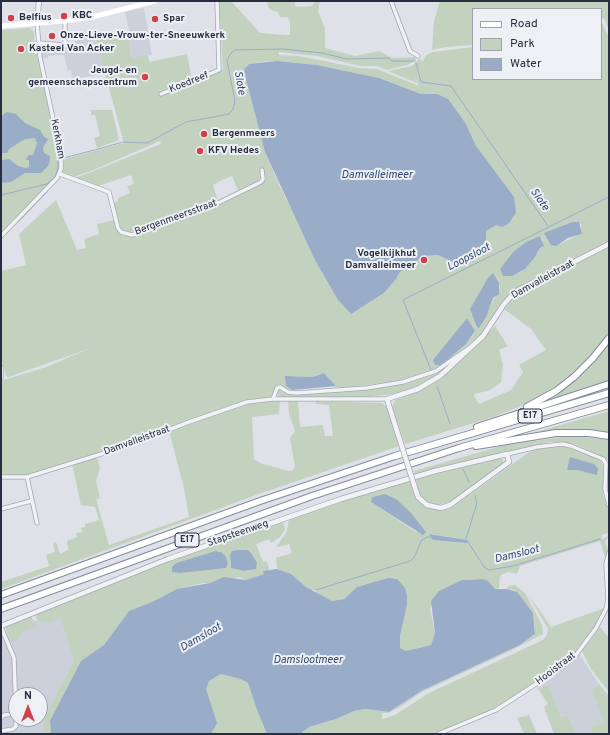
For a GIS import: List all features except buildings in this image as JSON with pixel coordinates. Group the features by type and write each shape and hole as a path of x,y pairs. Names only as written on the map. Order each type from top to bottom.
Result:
{"highway":[{"path":"485,424 526,407 556,390 584,368 609,338"},
{"path":"451,438 465,430 609,384"},
{"name":"E17","path":"1,595 260,501 451,438 609,393"},
{"name":"E17","path":"1,609 262,513 459,448 609,406"},
{"path":"459,448 556,433 589,433 609,436"}],"main road":[{"path":"1,26 37,24 92,17 155,1"}],"street":[{"path":"37,24 39,1"},
{"name":"Koedreef","path":"161,94 219,70 217,1"},
{"path":"391,1 410,51 418,56"},
{"path":"38,43 65,45 65,21"},
{"name":"Kerkham","path":"1,236 60,174 61,157 38,43 37,24"},
{"name":"Bergenmeersstraat","path":"60,174 109,192 118,228 121,232 132,235 218,203 260,182 263,179 262,170"},
{"name":"Damvalleistraat","path":"1,478 27,477 127,446 247,402 273,399 387,399 409,392 429,383 450,368 489,329 504,304 515,292 609,244"},
{"name":"Damvalleistraat","path":"273,399 277,388 280,387 288,392 296,393 367,388 404,382 436,371 462,351 472,347"},
{"path":"1,367 1,378"},
{"path":"387,399 418,497 427,505 441,508 450,505 509,462 507,454 537,446 562,444 571,446 603,459 606,464 605,489 609,505"},
{"name":"Stapsteenweg","path":"15,687 14,658 1,626 168,559 340,499 428,473 507,454"},
{"path":"27,477 31,501 37,522"},
{"path":"1,509 31,501"},
{"name":"Hooistraat","path":"438,734 496,710 559,669 576,655 596,628 606,609 608,599 606,564 609,554"},
{"path":"1,731 13,729 15,727"}],"shaded area":[{"path":"144,8 152,55 131,58 128,35 130,35 125,12"},
{"path":"87,38 87,40 96,40 106,74 72,79 71,70 68,71 64,55 48,56 48,58 41,59 39,46 66,47 66,43"},
{"path":"60,618 74,661 48,710 48,687 8,687 8,727 44,727 44,734 1,734 1,633 29,621"},
{"path":"579,654 599,684 591,690 604,722 591,727 593,734 576,734 568,715 561,717 548,684 539,690 537,688 554,677"}],"green space":[{"path":"219,1 231,1 260,33 290,35 290,21 287,17 280,17 278,12 269,9 267,1 295,1 295,6 298,7 312,6 315,1 320,1 318,11 325,29 325,48 355,56 379,51 392,58 415,57 416,60 407,65 387,70 377,66 361,66 317,56 279,52 279,55 299,56 359,68 377,69 419,86 413,73 417,83 388,71 412,66 419,59 423,61 426,55 433,52 472,47 472,80 602,80 602,23 609,38 609,241 509,294 482,334 438,369 399,381 343,388 334,387 336,386 326,375 321,374 313,377 289,376 289,389 291,390 289,391 282,386 278,386 271,397 243,402 130,443 23,476 4,476 1,470 1,381 46,367 91,348 8,377 6,376 1,358 1,271 26,265 19,234 56,200 77,250 86,248 84,239 99,234 97,224 114,220 119,233 123,236 132,236 216,206 266,179 262,169 261,179 238,191 232,176 213,185 218,201 130,233 121,229 114,203 118,201 118,198 130,193 127,186 134,184 131,175 98,186 74,178 161,144 160,141 91,171 73,177 63,172 64,160 68,158 124,143 96,40 128,35 131,58 148,55 149,62 187,54 192,81 201,79 223,69","holes":["277,61 317,65 379,78 421,94 437,94 466,124 476,146 496,224 486,231 486,240 438,255 423,256 400,272 384,293 351,313 338,300 327,280 280,187 265,152 244,72 246,65","572,222 581,224 581,234 557,245 562,226","540,236 543,240 538,253 525,269 519,273 500,269 513,252 526,242","497,278 500,288 490,306 470,309","467,318 475,332 466,344 446,361 439,353"]},
{"path":"440,1 608,1 609,30 604,18 602,19 602,8 472,8 472,45 445,47 432,50 434,21"},
{"path":"30,28 34,32 35,54 37,54 60,158 60,170 56,178 1,234 1,30"},
{"path":"91,110 112,110 119,140 97,148 94,138 100,136 95,115 91,115"},
{"path":"609,246 609,333 581,366 543,396 528,403 496,416 405,444 392,408 395,400 438,380 454,367 495,326 508,346 499,350 503,365 501,382 490,390 475,394 474,396 479,404 511,390 523,372 519,365 546,350 531,329 504,309 513,297 519,293"},
{"path":"609,344 609,382 547,401 572,383 589,367"},
{"path":"463,351 440,374 400,393 366,397 280,397 277,394 278,389 289,393 381,387 436,372"},
{"path":"263,401 280,401 279,414 252,417 254,459 260,463 288,471 293,470 295,467 290,438 295,431 289,414 288,401 298,401 300,427 323,425 325,436 333,436 329,405 316,404 316,401 382,403 387,407 399,446 256,495 1,589 1,582 49,566 46,555 55,552 53,543 56,542 60,554 68,550 67,541 77,537 76,533 82,532 81,528 85,527 85,524 99,520 95,507 81,505 72,464 97,457 100,468 96,481 100,498 96,499 109,545 189,517 184,488 169,431 247,404"},
{"path":"609,411 609,433 571,430 529,434"},
{"path":"561,437 585,437 609,440 609,461 575,444 549,442 415,475 414,471 501,446"},
{"path":"553,446 569,447 599,459 603,464 603,495 609,511 609,533 601,535 602,539 609,536 605,542 609,552 605,557 600,541 520,566 517,574 508,572 500,576 499,588 495,589 490,583 482,579 473,579 462,580 439,591 430,609 435,633 431,645 406,651 400,648 400,636 407,605 388,578 357,587 344,599 332,601 318,594 314,589 313,591 306,587 291,574 277,569 276,558 292,553 289,544 277,546 287,531 289,519 410,480 419,502 431,509 446,509 453,507 528,453 538,448","holes":["385,494 396,499 426,532 416,532 371,502 372,497","432,534 467,540 469,542 433,540"]},
{"path":"501,458 504,462 502,466 450,502 438,505 430,504 419,494 416,479"},
{"path":"283,521 285,529 280,537 271,543 269,539 256,544 263,562 266,561 268,564 269,570 263,571 264,574 246,580 239,577 233,579 223,577 210,583 177,589 152,602 129,611 104,645 81,662 51,734 44,734 44,727 48,727 48,710 74,661 60,618 51,622 40,621 36,618 35,614 171,560","holes":["219,551 221,552 225,568 201,569 180,573 176,563","230,555 256,569 244,571 231,568"]},
{"path":"515,585 525,593 542,625 543,634 422,692 400,707 388,713 382,713 382,719 395,715 429,693 543,640 547,635 548,629 528,594 551,627 605,608 592,632 579,650 570,658 515,697 486,713 433,734 300,734 309,727 336,719 354,711 365,709 389,712 421,691 520,645 532,637 535,634 533,613 514,590 507,589 508,586"},
{"path":"31,616 36,626 21,632 19,639 11,642 5,626"},
{"path":"600,627 609,638 609,692 591,669 582,651"},
{"path":"221,674 240,679 248,683 267,734 211,734 205,689 209,681"},
{"path":"548,684 561,717 568,715 576,734 554,734 544,707 548,704 539,690"},
{"path":"599,684 609,696 609,734 593,734 590,727 604,722 591,690"},
{"path":"529,715 537,734 524,734 517,718"}],"water":[{"name":"Damvalleimeer","path":"277,61 317,65 379,78 421,94 437,94 448,99 466,124 476,146 514,197 516,213 508,224 502,227 496,225 486,231 486,240 479,249 453,262 438,255 423,256 400,272 384,293 351,314 338,300 315,260 265,152 244,72 245,68 249,64"},
{"path":"7,112 16,114 25,123 40,130 44,137 48,139 43,148 44,153 50,156 50,160 48,166 41,173 25,173 11,182 1,183 1,162 9,159 18,166 26,168 29,167 29,160 26,160 27,157 29,155 33,155 37,143 35,138 25,139 9,149 7,153 2,153 1,116"},
{"path":"572,222 579,222 582,234 568,238 556,246 551,245 544,233"},
{"path":"540,236 544,246 540,248 525,269 512,276 503,276 500,269 513,252 526,242"},
{"path":"493,273 499,283 499,294 493,298 486,317 479,328 477,327 470,309 488,278"},
{"path":"467,318 475,331 466,344 446,361 440,365 435,365 433,360"},
{"path":"324,373 336,386 292,390 286,386 285,376 313,377"},
{"path":"570,457 594,464 598,468 597,475 577,470 567,470"},
{"path":"385,494 396,499 411,513 426,532 423,535 371,502 372,497"},
{"path":"429,534 467,540 469,542 433,540"},
{"path":"248,550 251,553 257,563 256,569 244,571 231,568 230,555 232,551"},
{"path":"216,551 221,552 226,557 228,564 226,568 180,573 172,572 172,567 176,563"},
{"name":"Damslootmeer","path":"277,569 291,574 306,587 332,601 344,599 357,587 388,578 397,579 405,588 407,596 407,605 400,636 400,648 406,651 431,645 435,633 431,601 439,591 462,580 482,579 488,581 495,589 507,589 517,592 533,613 535,634 520,645 421,691 389,712 365,709 354,711 336,719 309,727 300,734 267,734 248,683 240,679 221,674 209,681 206,689 217,723 211,734 51,734 50,721 81,661 104,645 129,611 152,602 177,589 210,583 223,577 246,580 264,574 263,571"}],"waterway":[{"name":"Slote","path":"95,150 123,142 147,143 186,122 229,114 233,109 235,101 227,61 231,53 235,50 283,49 322,53 347,59 389,58 392,61 415,61"},
{"name":"Slote","path":"416,63 421,82 451,86 548,226"},
{"name":"Slote","path":"64,158 94,150"},
{"name":"Slote","path":"1,195 47,184 55,177 58,167 58,160 60,159"},
{"path":"18,222 47,192"},
{"name":"Loopsloot","path":"431,370 403,300 609,197"},
{"name":"Loopsloot","path":"437,386 450,424"},
{"name":"Loopsloot","path":"463,469 469,482"},
{"name":"Loopsloot","path":"466,539 477,503 475,496"},
{"name":"Damsloot","path":"316,590 410,561 414,558 421,541 427,537 431,537"},
{"name":"Damsloot","path":"468,542 485,568 489,570 513,566 600,539"}],"place":[{"name":"KBC","path":"64,16"},
{"name":"Belfius","path":"11,18"},
{"name":"Spar","path":"155,19"},
{"name":"Onze-Lieve-Vrouw-ter-Sneeuwkerk","path":"52,36"},
{"name":"Kasteel Van Acker","path":"21,49"},
{"name":"Jeugd- en gemeenschapscentrum","path":"145,77"},
{"name":"Bergenmeers","path":"204,134"},
{"name":"KFV Hedes","path":"200,151"},
{"name":"Vogelkijkhut Damvalleimeer","path":"424,260"}]}
